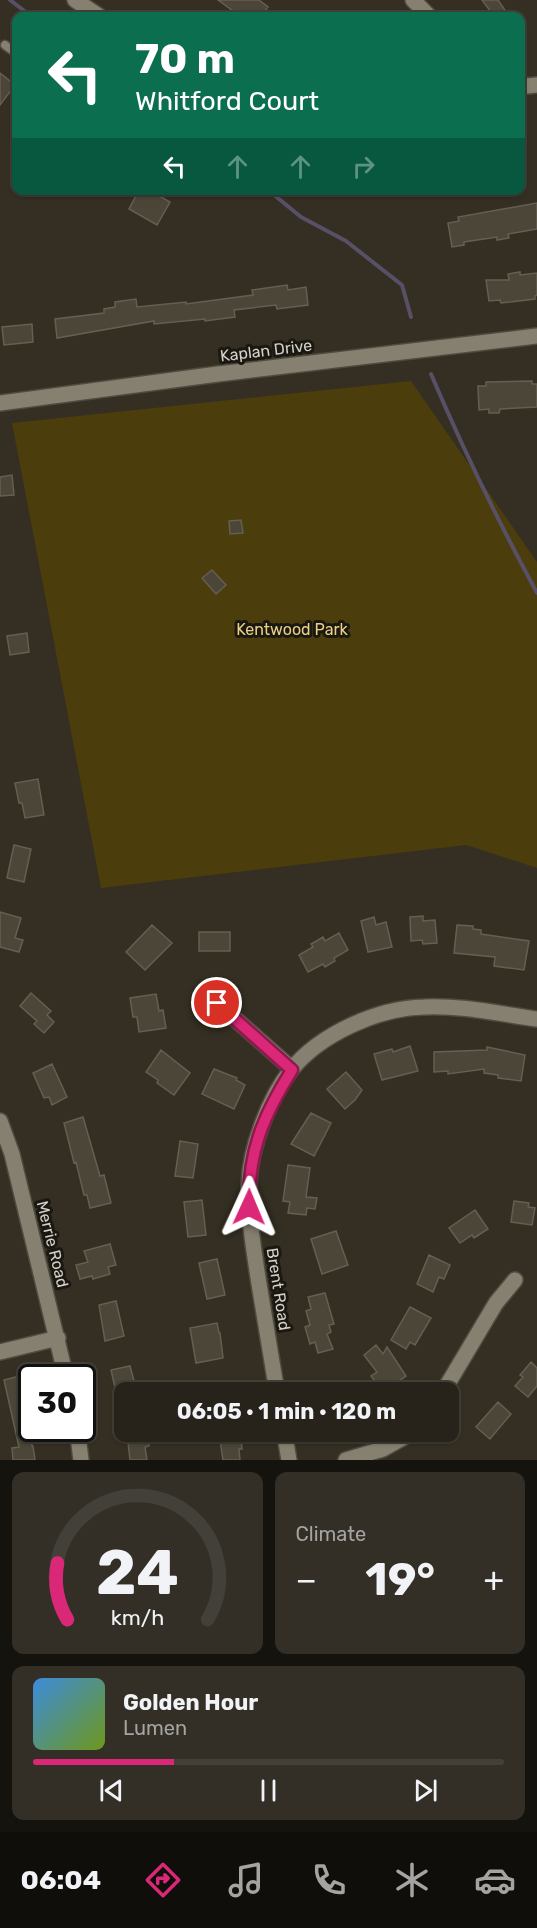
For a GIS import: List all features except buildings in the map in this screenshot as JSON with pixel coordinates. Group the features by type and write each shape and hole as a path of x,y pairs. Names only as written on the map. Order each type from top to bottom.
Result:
{"street":[{"path":"75,0 95,9"},
{"path":"412,0 425,12"},
{"name":"Kaplan Drive","path":"0,403 537,336"},
{"path":"217,1003 292,1070"},
{"name":"Brent Road","path":"275,1382 253,1248 249,1182 256,1141 272,1103 292,1070 336,1033 370,1017 402,1009 442,1007 537,1019"},
{"name":"Merrie Road","path":"0,1121 12,1154 63,1364"},
{"path":"449,1382 496,1304 515,1280"},
{"path":"0,1352 58,1338"},
{"path":"79,1442 81,1460"},
{"path":"286,1442 290,1460"},
{"path":"346,1460 383,1449 395,1442"}],"lane":[{"path":"5,45 12,50"}],"green space":[{"name":"Kentwood Park","path":"411,381 537,562 537,868 466,845 101,888 12,423"}],"waterway":[{"path":"10,0 26,12"},
{"path":"274,195 301,217 346,241 402,285 411,317"},
{"path":"431,374 481,485 537,593"}],"route":[{"path":"217,1003 292,1070 272,1103 256,1141 249,1182 249,1207"}]}
